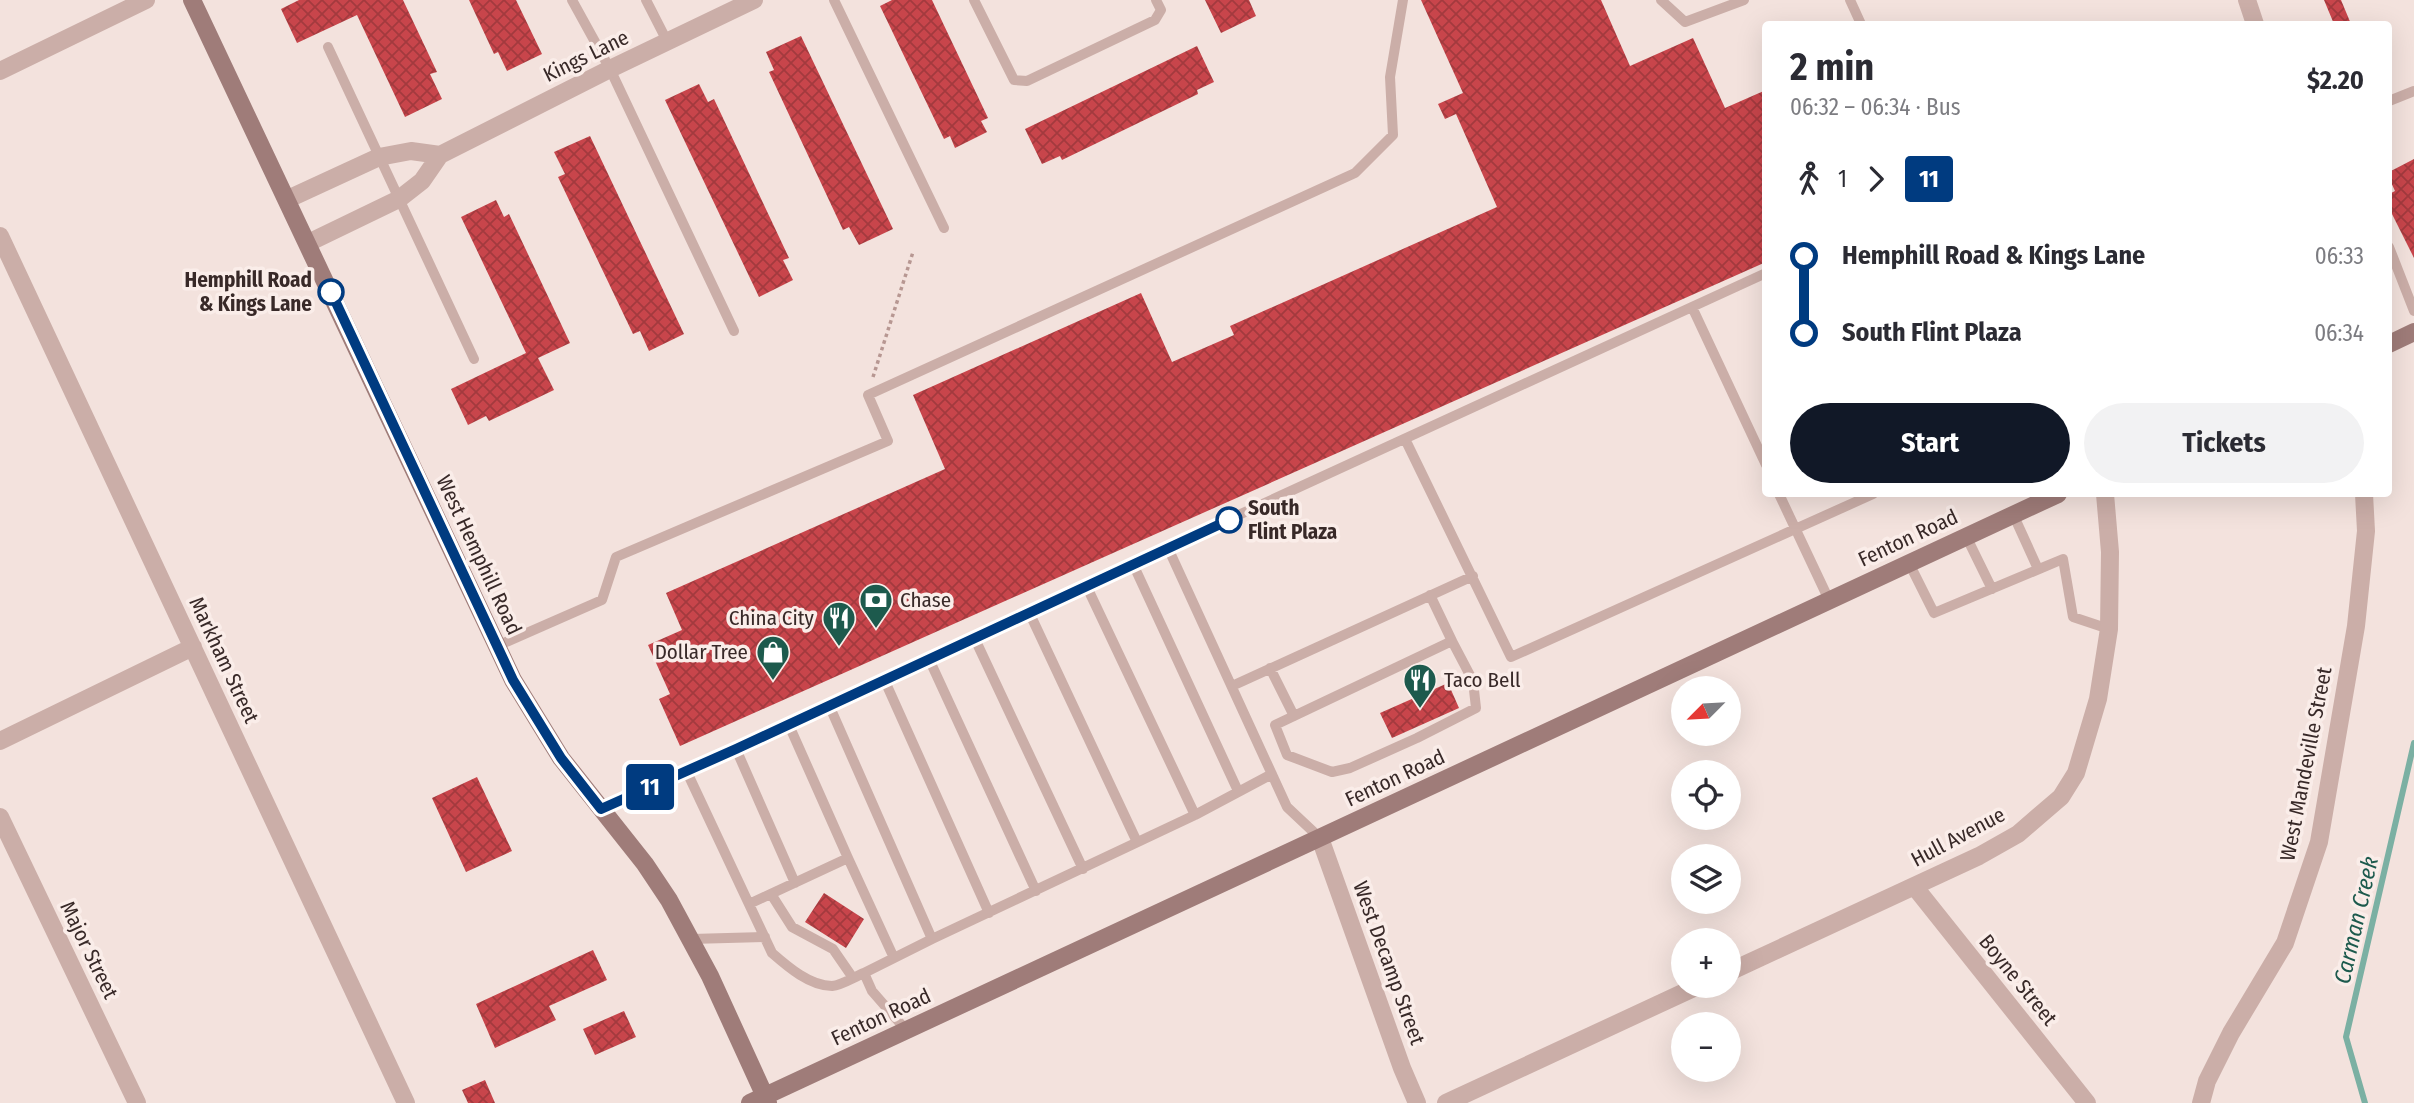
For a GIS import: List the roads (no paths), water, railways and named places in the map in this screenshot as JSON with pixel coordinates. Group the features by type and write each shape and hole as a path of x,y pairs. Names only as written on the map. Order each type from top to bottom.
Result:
{"street":[{"path":"0,71 122,5 146,0"},
{"name":"West Hemphill Road","path":"192,0 513,680 536,720 645,864 691,939 761,1101"},
{"name":"Kings Lane","path":"308,243 399,199 422,180 440,155 754,0"},
{"path":"2247,0 2254,21"},
{"path":"288,199 379,157 411,151 440,155"},
{"name":"Markham Street","path":"0,236 406,1103"},
{"path":"2392,343 2414,332"},
{"name":"Fenton Road","path":"761,1101 906,1030 2051,497"},
{"name":"Hull Avenue","path":"1741,966 1979,856 2018,834 2061,797 2076,774 2098,699 2109,629 2110,567 2105,497"},
{"name":"West Mandeville Street","path":"2201,1103 2207,1081 2231,1033 2285,943 2319,842 2356,626 2366,531 2364,497"},
{"path":"0,741 193,647"},
{"name":"Major Street","path":"0,817 138,1103"},
{"name":"West Decamp Street","path":"1320,838 1417,1103"},
{"name":"Boyne Street","path":"1914,886 2087,1103"},
{"path":"1446,1103 1672,998"}],"lane":[{"path":"572,0 610,69 734,331"},
{"path":"646,0 667,41"},
{"path":"834,0 944,228"},
{"path":"974,0 1014,80 1027,81 1155,20 1161,10 1156,0"},
{"path":"497,646 603,600 616,557 888,442 868,395 1355,173 1393,135 1390,76 1403,0"},
{"path":"1661,0 1685,22 1744,0"},
{"path":"1850,0 1860,21"},
{"path":"328,47 474,359"},
{"path":"2392,100 2414,91"},
{"path":"2392,255 2414,311"},
{"path":"601,809 1762,275"},
{"path":"1692,307 1762,456"},
{"path":"1405,439 1511,657 1866,497"},
{"path":"1780,497 1829,600"},
{"path":"2014,514 2038,569"},
{"path":"1966,536 1992,589"},
{"path":"1168,548 1287,807 1320,838"},
{"path":"1909,563 1934,613 2063,559 2073,617 2109,629"},
{"path":"1133,564 1238,791"},
{"path":"1232,687 1473,576"},
{"path":"1086,585 1195,815"},
{"path":"1430,595 1473,681 1476,708 1350,768 1332,772 1287,755 1275,725 1452,641"},
{"path":"1029,612 1137,842"},
{"path":"974,638 1083,869"},
{"path":"929,659 1036,891"},
{"path":"1270,668 1294,716"},
{"path":"884,679 989,912"},
{"path":"829,705 932,939"},
{"path":"788,723 894,958"},
{"path":"736,749 795,883"},
{"path":"687,770 772,953 786,966 815,984 834,986 1195,815 1272,774"},
{"path":"749,904 848,858"},
{"path":"771,894 792,927 833,949 906,1030"},
{"path":"691,939 765,937"}],"waterway":[{"name":"Carman Creek","path":"2365,1103 2346,1037 2414,743"}],"place":[{"name":"Hemphill Road & Kings Lane","path":"331,292"},
{"name":"South Flint Plaza","path":"1229,520"},
{"name":"Chase","path":"876,630"},
{"name":"China City","path":"839,648"},
{"name":"Dollar Tree","path":"773,682"},
{"name":"Taco Bell","path":"1420,710"}]}
